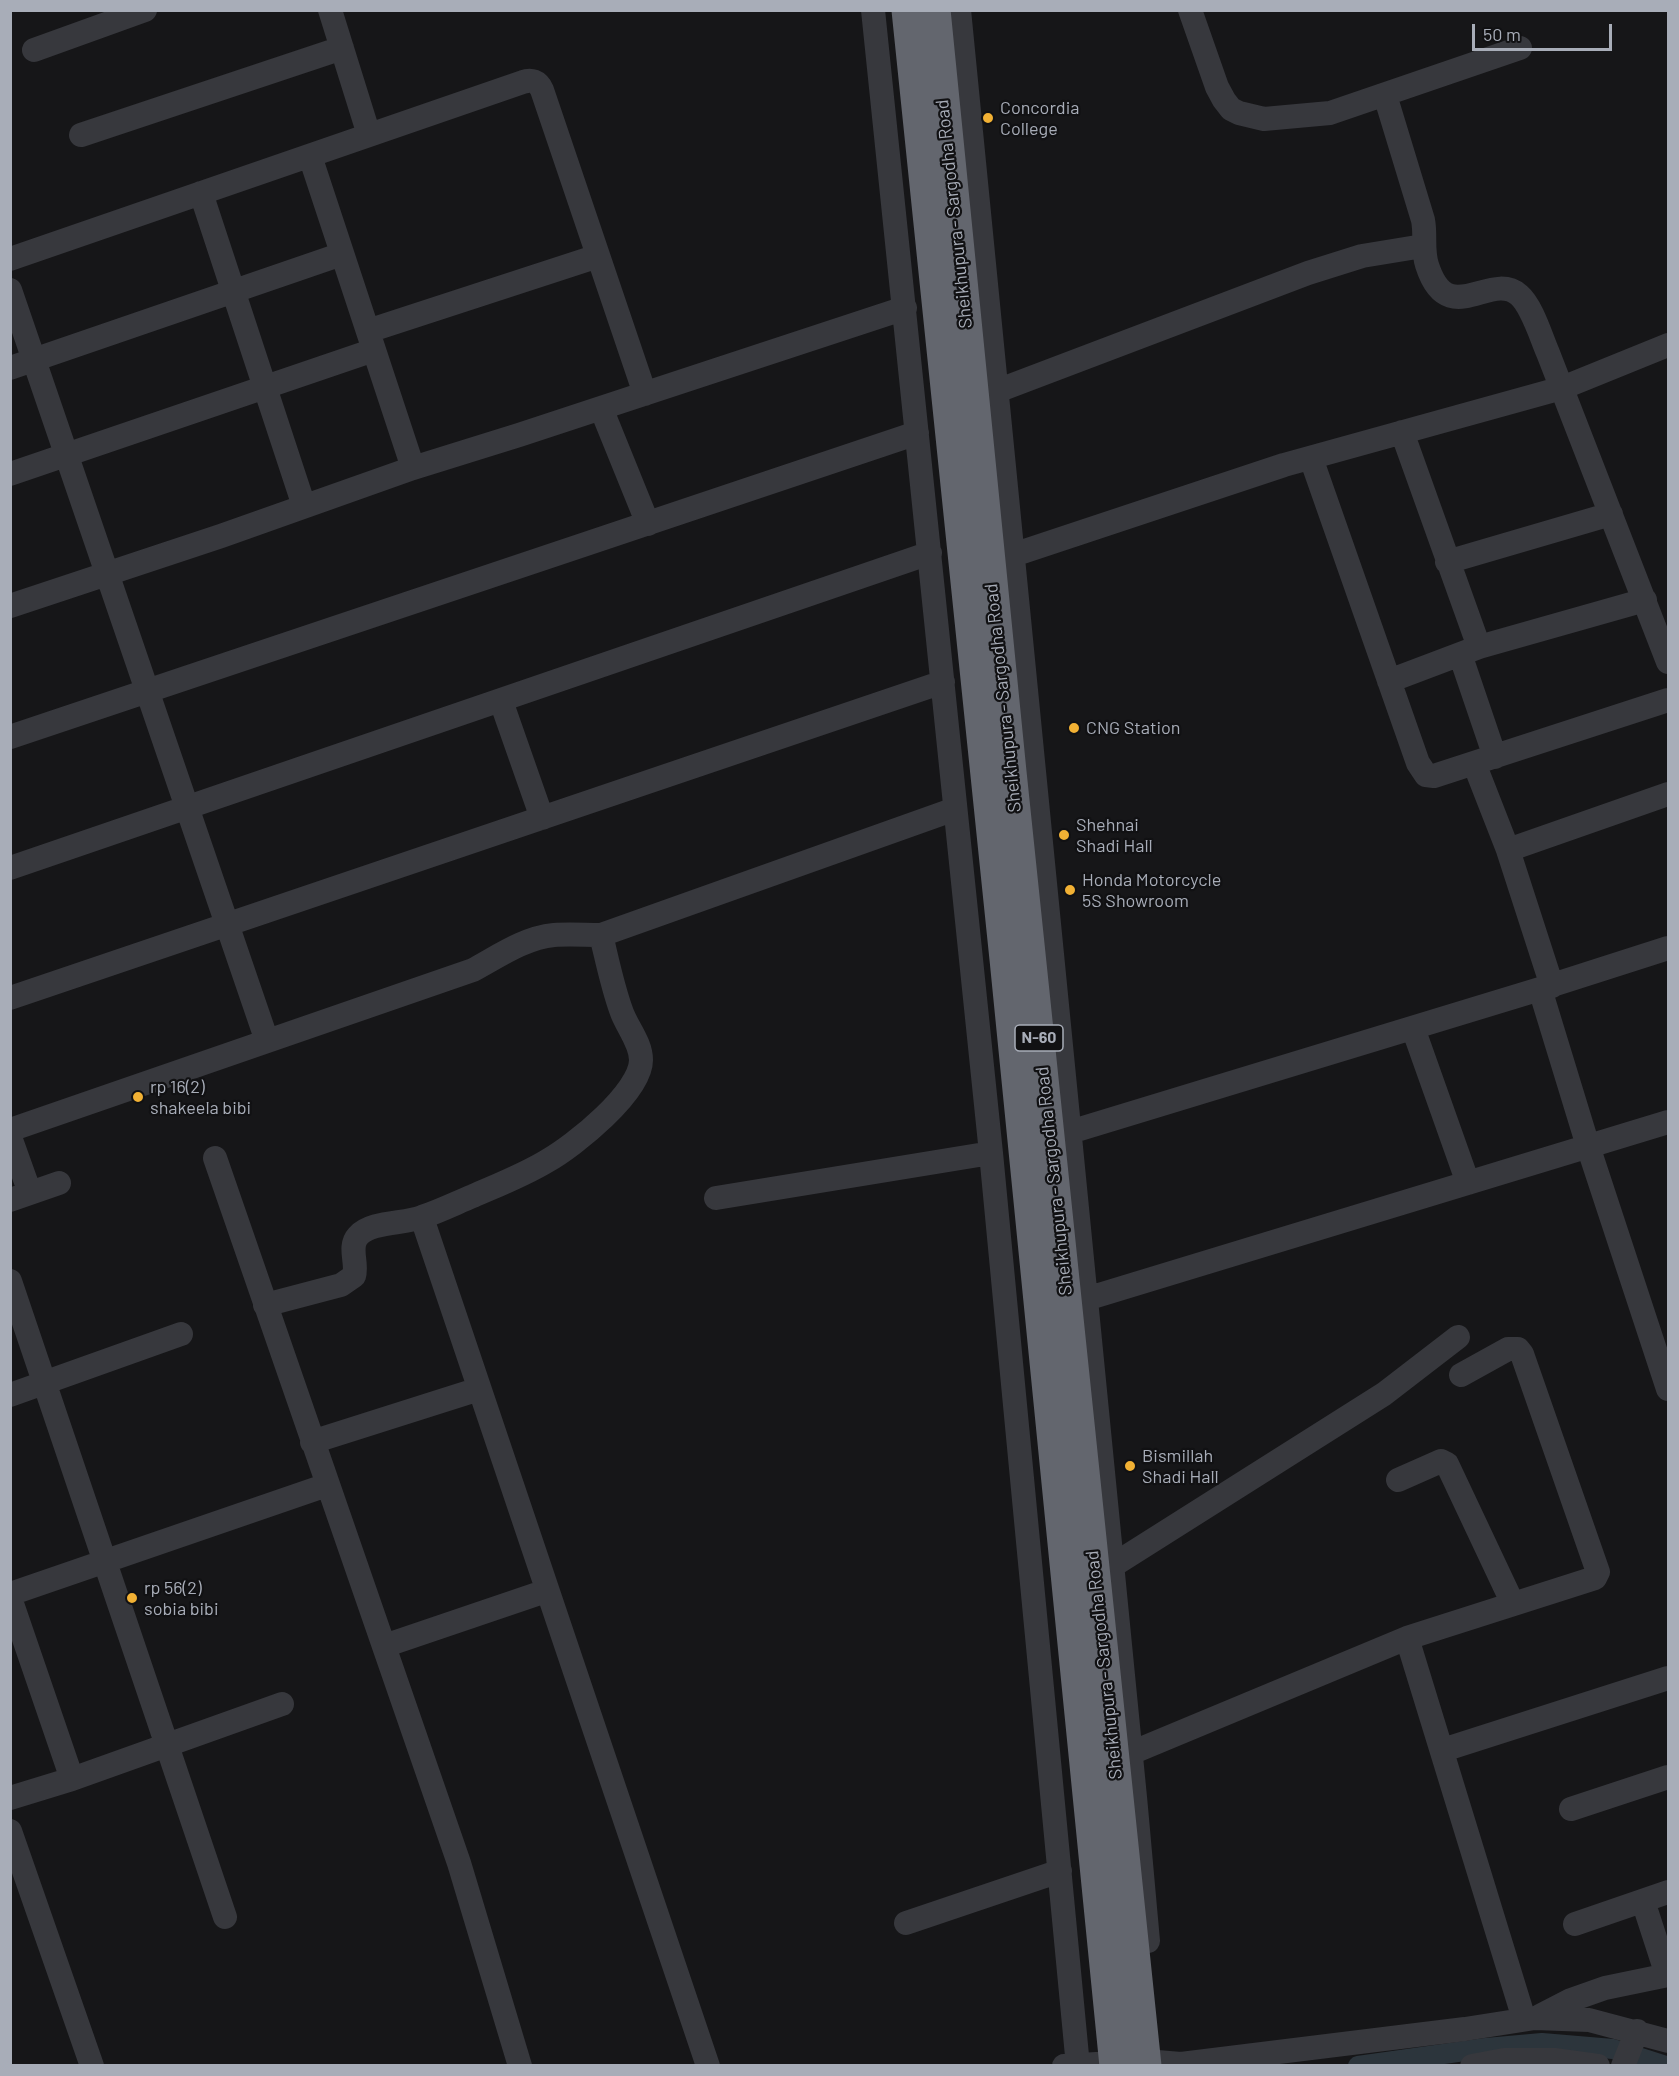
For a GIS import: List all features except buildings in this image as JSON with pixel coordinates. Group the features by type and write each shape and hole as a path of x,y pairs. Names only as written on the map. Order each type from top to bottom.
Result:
{"highway":[{"name":"Sheikhupura - Sargodha Road","path":"908,10 1006,959 1140,2064"},
{"name":"Sheikhupura - Sargodha Road","path":"934,10 1140,2064"}],"street":[{"path":"34,50 145,10"},
{"path":"330,10 369,135"},
{"path":"873,10 991,1153 1060,1871 1074,2065 1181,2064 1465,2029 1530,2018 1589,2020 1668,2041"},
{"path":"959,10 1131,1753 1140,2064"},
{"path":"1190,10 1217,87 1231,109 1263,119 1339,111 1520,48"},
{"path":"81,135 342,48"},
{"path":"10,259 522,82 535,81 542,90 645,394"},
{"path":"1385,95 1423,220 1426,232 1423,246 1434,282 1442,293 1450,296 1463,297 1507,289 1522,298 1548,353 1668,662"},
{"path":"310,156 413,468"},
{"path":"201,194 303,506"},
{"path":"997,391 1308,273 1362,256 1423,246"},
{"path":"10,368 342,254"},
{"path":"10,474 264,387 371,341 598,256"},
{"path":"10,290 267,1041"},
{"path":"10,606 413,468 905,308"},
{"path":"1013,555 1311,458 1562,388 1668,345"},
{"path":"601,408 648,524"},
{"path":"1402,432 1448,561 1469,650 1484,760 1588,1146 1668,1389"},
{"path":"10,737 917,433"},
{"path":"1311,458 1418,763 1426,776 1434,776 1668,700"},
{"path":"1448,561 1611,514"},
{"path":"10,868 930,553"},
{"path":"1389,681 1469,650 1645,600"},
{"path":"10,998 943,682"},
{"path":"501,701 542,818"},
{"path":"1508,850 1668,794"},
{"path":"10,1130 473,970 520,944 534,939 554,935 601,934 955,809"},
{"path":"265,1305 341,1285 354,1276 356,1270 354,1243 360,1234 397,1221 422,1218 518,1176 550,1160 608,1114 636,1079 640,1070 641,1058 639,1047 621,1011 601,934"},
{"path":"1070,1132 1546,988 1668,948"},
{"path":"1413,1028 1468,1183"},
{"path":"1086,1299 1668,1122"},
{"path":"10,1137 20,1196 59,1183"},
{"path":"716,1197 991,1153"},
{"path":"215,1158 459,1863 520,2066"},
{"path":"422,1218 708,2066"},
{"path":"10,1281 225,1917"},
{"path":"10,1395 181,1334"},
{"path":"1112,1566 1384,1394 1458,1336"},
{"path":"1131,1753 1407,1638 1595,1578 1598,1572 1522,1354 1518,1349 1508,1349 1461,1375"},
{"path":"312,1442 479,1389"},
{"path":"1398,1480 1441,1461 1447,1464 1513,1605"},
{"path":"72,1779 10,1596 327,1485"},
{"path":"384,1646 546,1591"},
{"path":"1407,1638 1530,2018"},
{"path":"1443,1750 1668,1678"},
{"path":"10,1798 72,1779 282,1704"},
{"path":"1571,1809 1668,1777"},
{"path":"10,1831 92,2066"},
{"path":"906,1923 1060,1871"},
{"path":"1575,1924 1668,1892"},
{"path":"1530,2018 1605,1988 1668,1975 1643,1901"},
{"path":"1623,2066 1637,2031"},
{"path":"1472,2066 1504,2060 1554,2060 1598,2066"}],"waterway":[{"path":"1358,2066 1486,2048 1542,2043 1613,2049 1666,2066"}],"place":[{"name":"Concordia College","path":"988,118"},
{"name":"CNG Station","path":"1074,728"},
{"name":"Shehnai Shadi Hall","path":"1064,835"},
{"name":"Honda Motorcycle 5S Showroom","path":"1070,890"},
{"name":"rp 16(2) shakeela bibi","path":"138,1097"},
{"name":"Bismillah Shadi Hall","path":"1130,1466"},
{"name":"rp 56(2) sobia bibi","path":"132,1598"}]}
